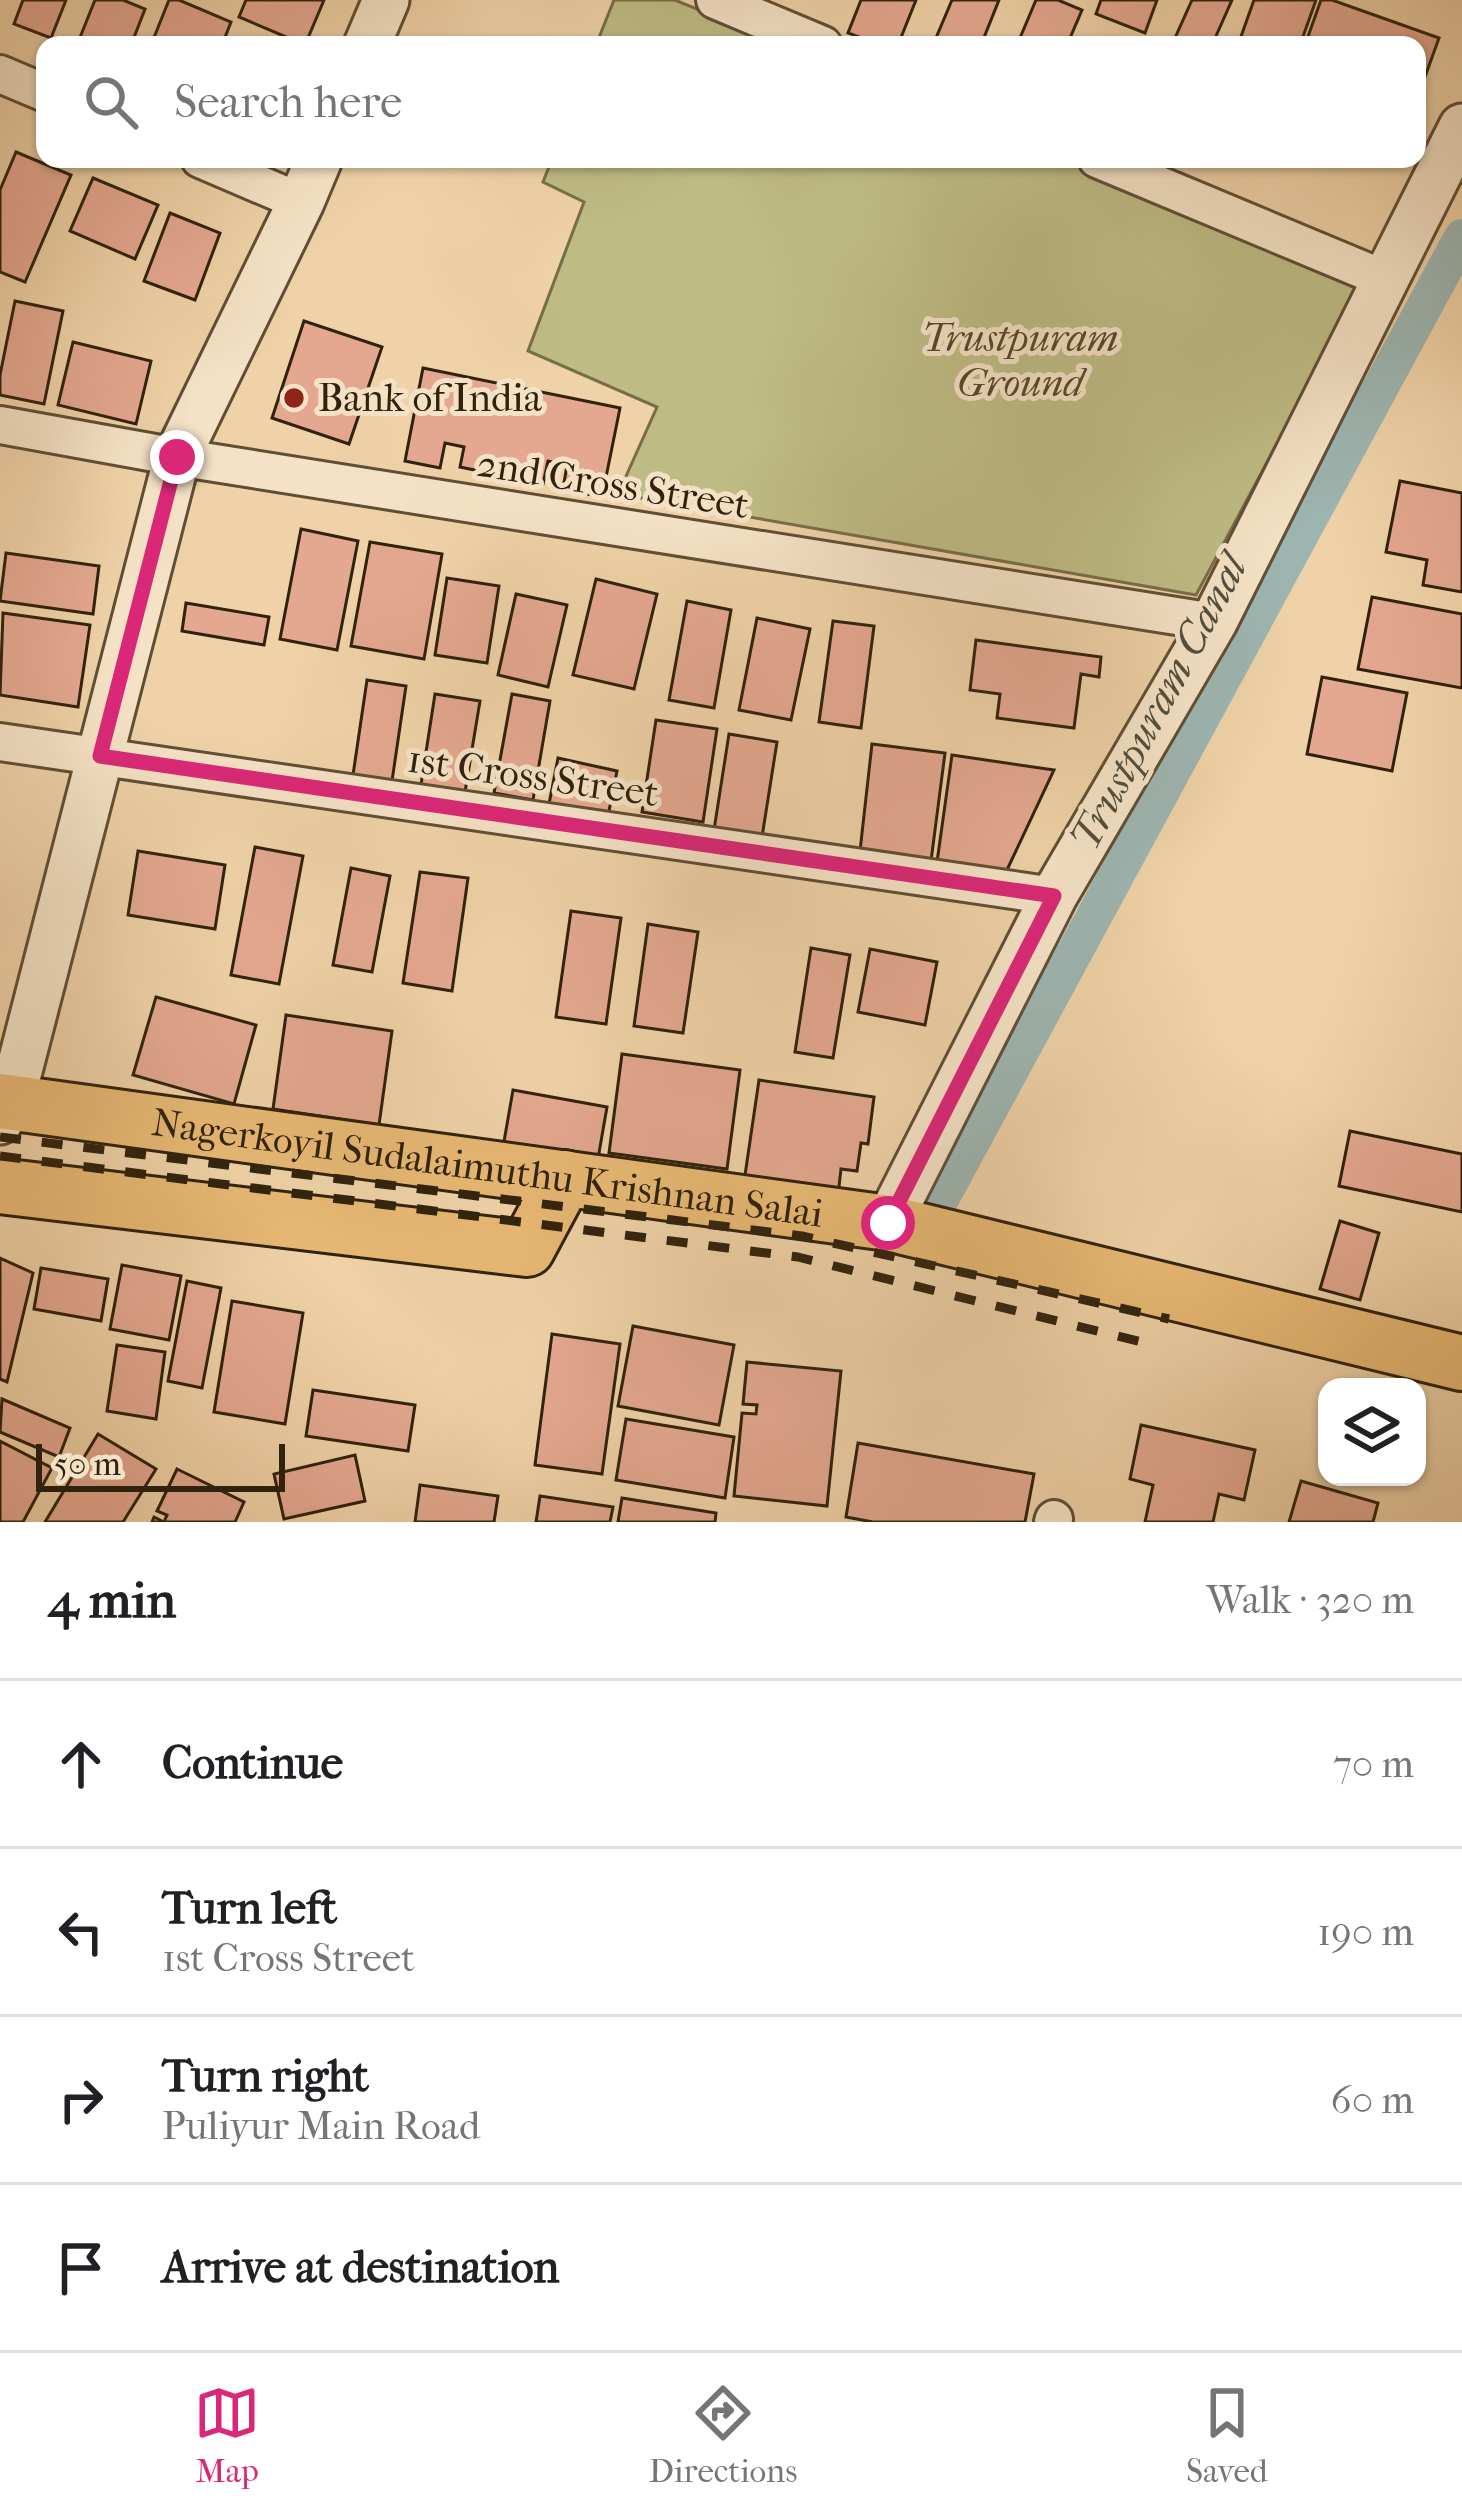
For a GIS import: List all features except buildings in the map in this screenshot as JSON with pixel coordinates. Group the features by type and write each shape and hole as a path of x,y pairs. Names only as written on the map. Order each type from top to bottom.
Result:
{"main road":[{"name":"Nagerkoyil Sudalaimuthu Krishnan Salai","path":"4,1108 888,1223 1462,1363"},
{"path":"0,1186 527,1249 566,1178"}],"street":[{"path":"371,36 386,0"},
{"path":"715,0 801,36"},
{"path":"0,74 36,89"},
{"path":"888,1223 1054,896 1214,622 1462,128"},
{"path":"221,168 301,202"},
{"path":"4,1108 177,457 315,168"},
{"path":"1119,168 1388,280"},
{"name":"2nd Cross Street","path":"0,424 177,457 1214,622"},
{"name":"1st Cross Street","path":"0,742 1054,896"}],"green space":[{"path":"614,0 675,0 762,36 600,36"},
{"name":"Trustpuram Ground","path":"548,168 1083,168 1363,283 1196,595 618,494 657,407 528,351 584,202 543,182"}],"waterway":[{"name":"Trustpuram Canal","path":"934,1212 1462,237"}],"railway":[{"path":"0,1137 802,1236 1169,1319"},
{"path":"0,1156 798,1257 1154,1345"}],"place":[{"name":"Bank of India","path":"294,398"}],"route":[{"path":"177,457 100,756 1054,896 888,1223"}]}
